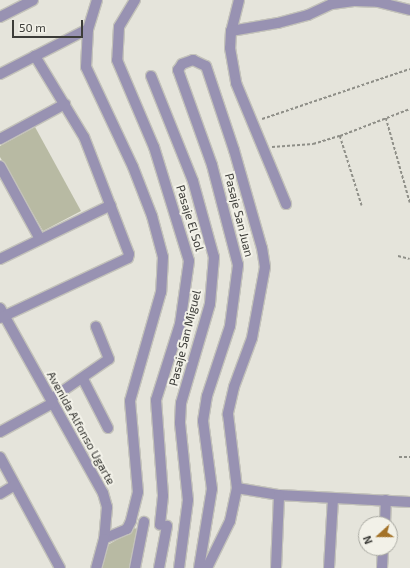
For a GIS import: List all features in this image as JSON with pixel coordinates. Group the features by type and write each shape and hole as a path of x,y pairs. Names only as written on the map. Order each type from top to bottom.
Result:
{"street":[{"path":"0,17 33,0"},
{"path":"98,0 88,29 86,67 133,167 152,216 163,257 161,292 130,401 138,492 131,521 126,529 104,539"},
{"name":"Pasaje El Sol","path":"135,0 119,27 117,60 154,147 189,261 180,324 156,400 163,478 164,526 159,568"},
{"path":"239,0 231,31 230,48 236,83 286,204"},
{"path":"231,31 278,23 308,15 332,4 354,0 378,2 410,10"},
{"path":"0,74 88,29"},
{"path":"1,314 128,258 129,250 89,147 65,104 35,56"},
{"name":"Pasaje San Juan","path":"199,568 207,527 212,489 203,421 207,396 230,326 238,265 212,165 178,70 182,64 189,60 196,60 206,66 234,150 264,258 252,338 234,387 228,414 237,488"},
{"name":"Pasaje San Miguel","path":"151,76 193,181 214,257 210,304 181,403 188,500 179,568"},
{"path":"0,139 65,104"},
{"path":"0,166 40,239"},
{"path":"0,259 111,205"},
{"name":"Avenida Alfonso Ugarte","path":"1,314 52,401 103,493 107,507 104,539 96,568"},
{"path":"0,432 52,401 109,359 96,326"},
{"path":"83,379 108,428"},
{"path":"0,457 60,568"},
{"path":"0,494 16,486"},
{"path":"207,568 230,521 237,488 279,495 410,502"},
{"path":"276,568 279,495"},
{"path":"329,568 333,499"},
{"path":"385,516 386,500"},
{"path":"135,568 144,522"},
{"path":"382,568 383,556"}],"path":[{"path":"252,123 410,69"},
{"path":"262,147 294,146 340,136 410,109"},
{"path":"386,118 410,202"},
{"path":"340,136 362,206"},
{"path":"398,256 410,259"},
{"path":"399,456 410,457"}],"green space":[{"path":"35,127 81,211 43,231 0,157 0,146"},
{"path":"132,528 140,529 132,568 102,568 106,546 127,534"}]}
